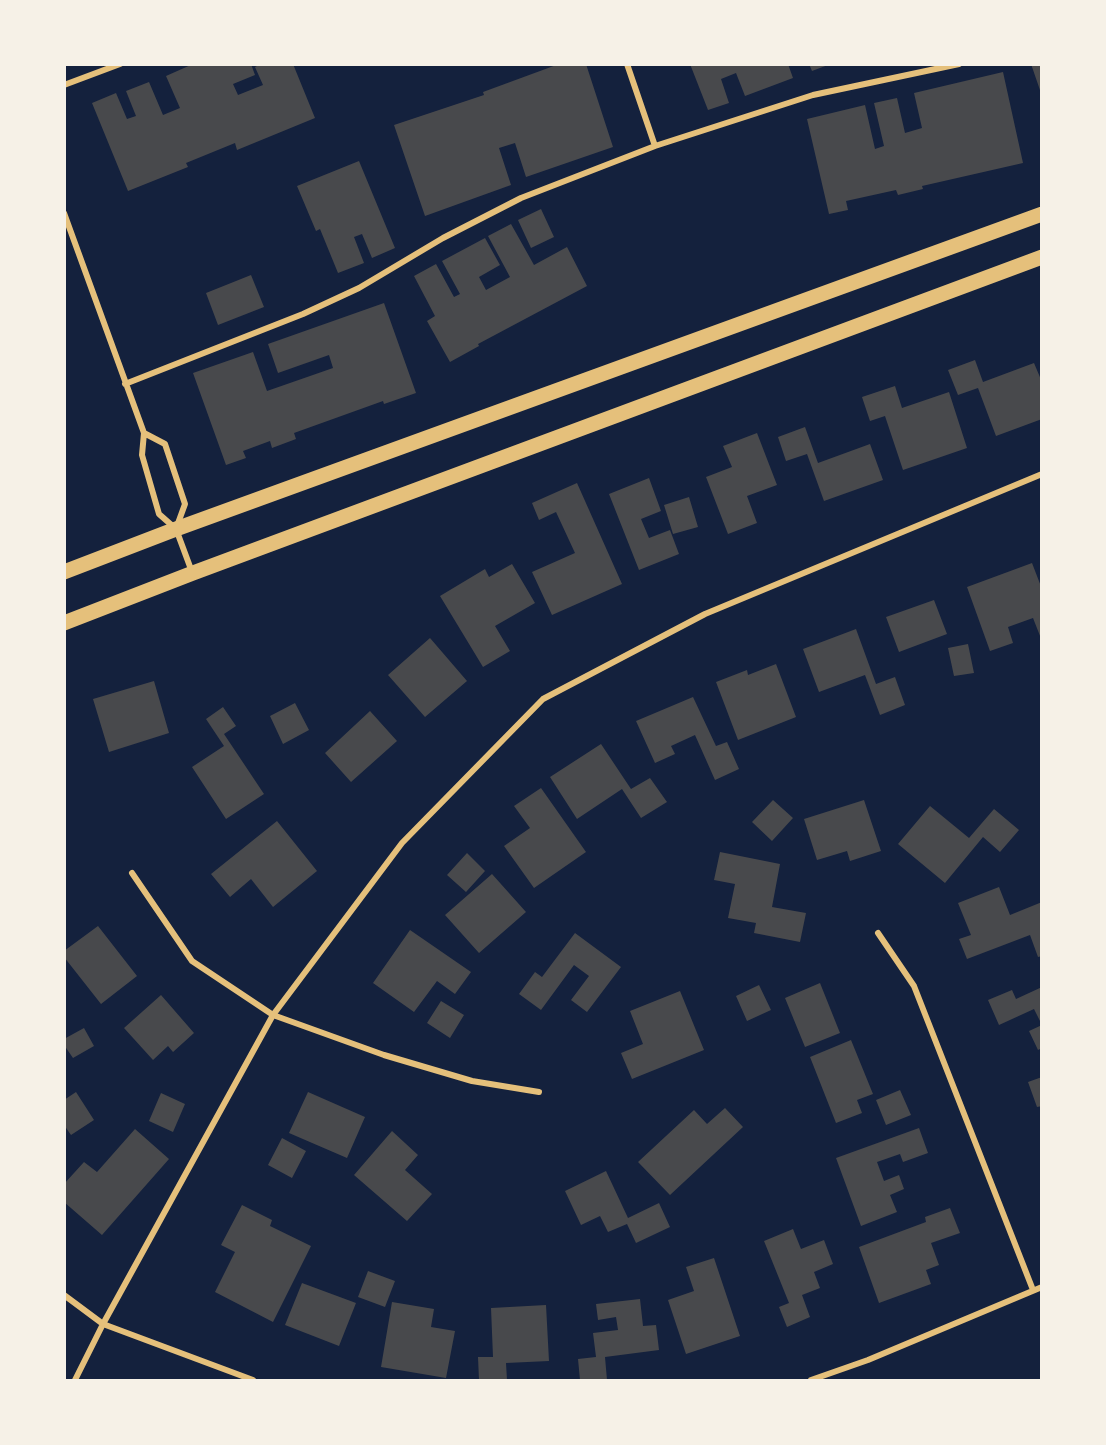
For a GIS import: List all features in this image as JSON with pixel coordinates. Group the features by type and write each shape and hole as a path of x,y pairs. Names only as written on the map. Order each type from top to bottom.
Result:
{"main road":[{"path":"64,572 176,529 1041,214"},
{"path":"64,623 192,573 1041,257"}],"street":[{"path":"64,85 120,64"},
{"path":"627,64 655,146"},
{"path":"125,384 303,314 359,288 443,238 521,198 655,146 813,95 856,88 959,64"},
{"path":"64,213 144,433 142,455 159,514 176,529 192,573"},
{"path":"144,433 165,444 182,494 185,504 176,529"},
{"path":"75,1380 103,1324 273,1015 402,843 543,699 705,614 1041,474"},
{"path":"132,873 192,961 273,1015 384,1055 461,1078 538,1092"},
{"path":"878,933 915,986 1033,1290"},
{"path":"811,1380 868,1360 1041,1287"},
{"path":"64,1295 103,1324 253,1380"}],"building":[{"path":"193,64 251,64 255,75 233,84 238,95 263,85 255,67 261,64 293,64 315,118 237,150 235,143 186,163 188,167 128,191 92,103 116,93 127,119 136,116 126,91 149,82 163,115 180,108 166,76"},
{"path":"559,64 586,64 613,147 526,177 515,143 499,148 511,185 425,216 394,125 484,95 483,92"},
{"path":"690,64 788,64 793,78 745,96 736,73 721,79 729,103 708,110"},
{"path":"809,64 828,64 828,65 812,71"},
{"path":"1031,64 1042,64 1042,93 1041,93"},
{"path":"1003,72 1023,163 922,186 923,189 898,195 896,190 846,201 848,210 829,214 807,119 865,105 875,149 884,146 874,103 897,98 905,133 922,128 914,93"},
{"path":"359,161 395,248 372,258 362,234 354,237 364,263 338,273 320,229 316,231 297,186"},
{"path":"541,209 554,237 531,248 518,220"},
{"path":"511,224 534,265 567,247 587,286 478,344 479,346 450,362 427,321 435,316 414,276 436,264 454,297 460,294 442,261 485,238 500,265 479,277 486,290 510,277 488,236"},
{"path":"251,275 264,307 218,325 206,293"},
{"path":"384,303 416,393 384,404 383,401 294,433 296,439 272,448 270,441 243,451 246,458 226,465 193,373 253,352 267,391 333,368 329,355 278,373 268,344"},
{"path":"975,360 983,382 1034,363 1042,382 1042,419 996,436 978,388 958,395 948,370"},
{"path":"895,386 902,408 949,392 967,448 903,470 885,416 870,421 862,397"},
{"path":"805,427 818,463 870,444 883,480 824,501 807,454 786,461 778,437"},
{"path":"757,433 777,485 747,496 757,523 728,534 706,477 732,467 723,446"},
{"path":"649,478 661,511 641,519 649,538 670,530 679,554 639,570 609,494"},
{"path":"577,483 622,584 552,615 532,572 575,553 556,512 539,520 532,503"},
{"path":"689,497 698,527 673,534 664,505"},
{"path":"1032,563 1042,589 1042,641 1033,618 1008,627 1013,643 990,651 967,587"},
{"path":"512,564 535,603 495,626 510,651 483,667 440,596 485,569 489,577"},
{"path":"934,600 947,634 899,652 886,617"},
{"path":"856,629 876,684 895,677 905,705 880,715 865,675 819,692 803,649"},
{"path":"430,638 467,681 425,717 388,675"},
{"path":"968,644 974,673 954,676 948,648"},
{"path":"776,664 796,717 738,740 716,682 747,670 748,675"},
{"path":"154,681 169,733 109,752 93,699"},
{"path":"693,697 716,746 727,742 739,769 715,780 695,735 671,746 675,754 655,763 636,721"},
{"path":"295,703 309,730 283,744 270,716"},
{"path":"223,707 236,726 224,734 264,794 226,819 192,767 224,746 206,719"},
{"path":"370,711 397,741 351,782 325,753"},
{"path":"601,744 631,789 650,778 667,802 641,818 622,789 577,819 550,777"},
{"path":"541,788 586,852 534,888 504,846 530,828 514,806"},
{"path":"773,800 793,818 772,841 752,822"},
{"path":"864,800 881,851 850,861 847,851 817,860 804,819"},
{"path":"930,806 969,838 994,809 1019,830 1000,852 983,837 945,883 898,844"},
{"path":"277,821 317,871 273,907 251,879 230,897 211,874"},
{"path":"720,852 780,864 772,907 806,913 800,942 754,933 756,923 728,918 735,884 714,880"},
{"path":"467,853 485,871 466,892 447,875"},
{"path":"492,874 526,912 479,953 445,915"},
{"path":"999,887 1010,915 1042,902 1042,956 1038,957 1030,935 967,959 959,939 971,935 958,903"},
{"path":"98,926 137,976 101,1004 64,957 64,951"},
{"path":"410,930 471,972 455,994 437,981 414,1012 373,983"},
{"path":"575,933 621,967 587,1012 571,1000 589,976 574,965 541,1010 519,994 535,972 542,977"},
{"path":"820,983 840,1033 805,1047 785,998"},
{"path":"759,985 771,1010 747,1021 736,996"},
{"path":"1042,987 1042,1025 1034,1009 999,1025 988,1000 1012,990 1016,999"},
{"path":"680,991 704,1050 632,1079 621,1053 643,1044 630,1011"},
{"path":"161,995 194,1033 173,1052 168,1046 153,1060 124,1028"},
{"path":"441,1001 464,1015 450,1038 427,1023"},
{"path":"1042,1025 1042,1048 1038,1050 1029,1031"},
{"path":"84,1028 94,1046 73,1058 64,1045 64,1039"},
{"path":"851,1040 873,1094 857,1100 862,1113 836,1123 810,1057"},
{"path":"1042,1077 1042,1106 1037,1107 1028,1082"},
{"path":"900,1090 911,1115 886,1125 876,1100"},
{"path":"76,1092 94,1120 71,1135 64,1125 64,1100"},
{"path":"308,1092 365,1117 347,1158 289,1133"},
{"path":"161,1093 185,1104 173,1132 149,1121"},
{"path":"725,1108 743,1127 670,1195 638,1162 694,1110 707,1124"},
{"path":"919,1128 928,1153 903,1162 900,1154 877,1162 884,1181 899,1175 904,1189 890,1195 897,1212 861,1226 836,1158"},
{"path":"135,1129 169,1159 102,1235 64,1202 64,1184 84,1162 97,1172"},
{"path":"392,1131 418,1155 405,1170 432,1194 407,1221 354,1175"},
{"path":"282,1138 306,1151 292,1178 268,1165"},
{"path":"606,1171 628,1218 659,1203 670,1227 636,1243 627,1224 608,1232 600,1216 581,1225 565,1191"},
{"path":"242,1205 272,1220 270,1226 311,1246 273,1322 215,1292 235,1252 221,1245"},
{"path":"950,1208 960,1233 931,1243 939,1265 926,1270 931,1284 879,1303 859,1247 926,1222 925,1217"},
{"path":"793,1229 801,1249 824,1240 833,1264 814,1272 820,1288 802,1295 810,1317 787,1327 779,1307 789,1303 764,1241"},
{"path":"714,1258 740,1336 686,1354 668,1300 694,1291 686,1267"},
{"path":"368,1271 395,1281 385,1307 358,1297"},
{"path":"302,1283 356,1303 339,1346 285,1325"},
{"path":"640,1299 643,1326 656,1325 659,1350 605,1357 607,1380 580,1380 578,1359 596,1357 593,1333 618,1330 616,1317 598,1320 596,1304"},
{"path":"392,1302 434,1309 431,1327 455,1331 446,1378 381,1367"},
{"path":"546,1305 549,1361 506,1363 507,1380 479,1380 478,1357 493,1357 491,1308"}]}
